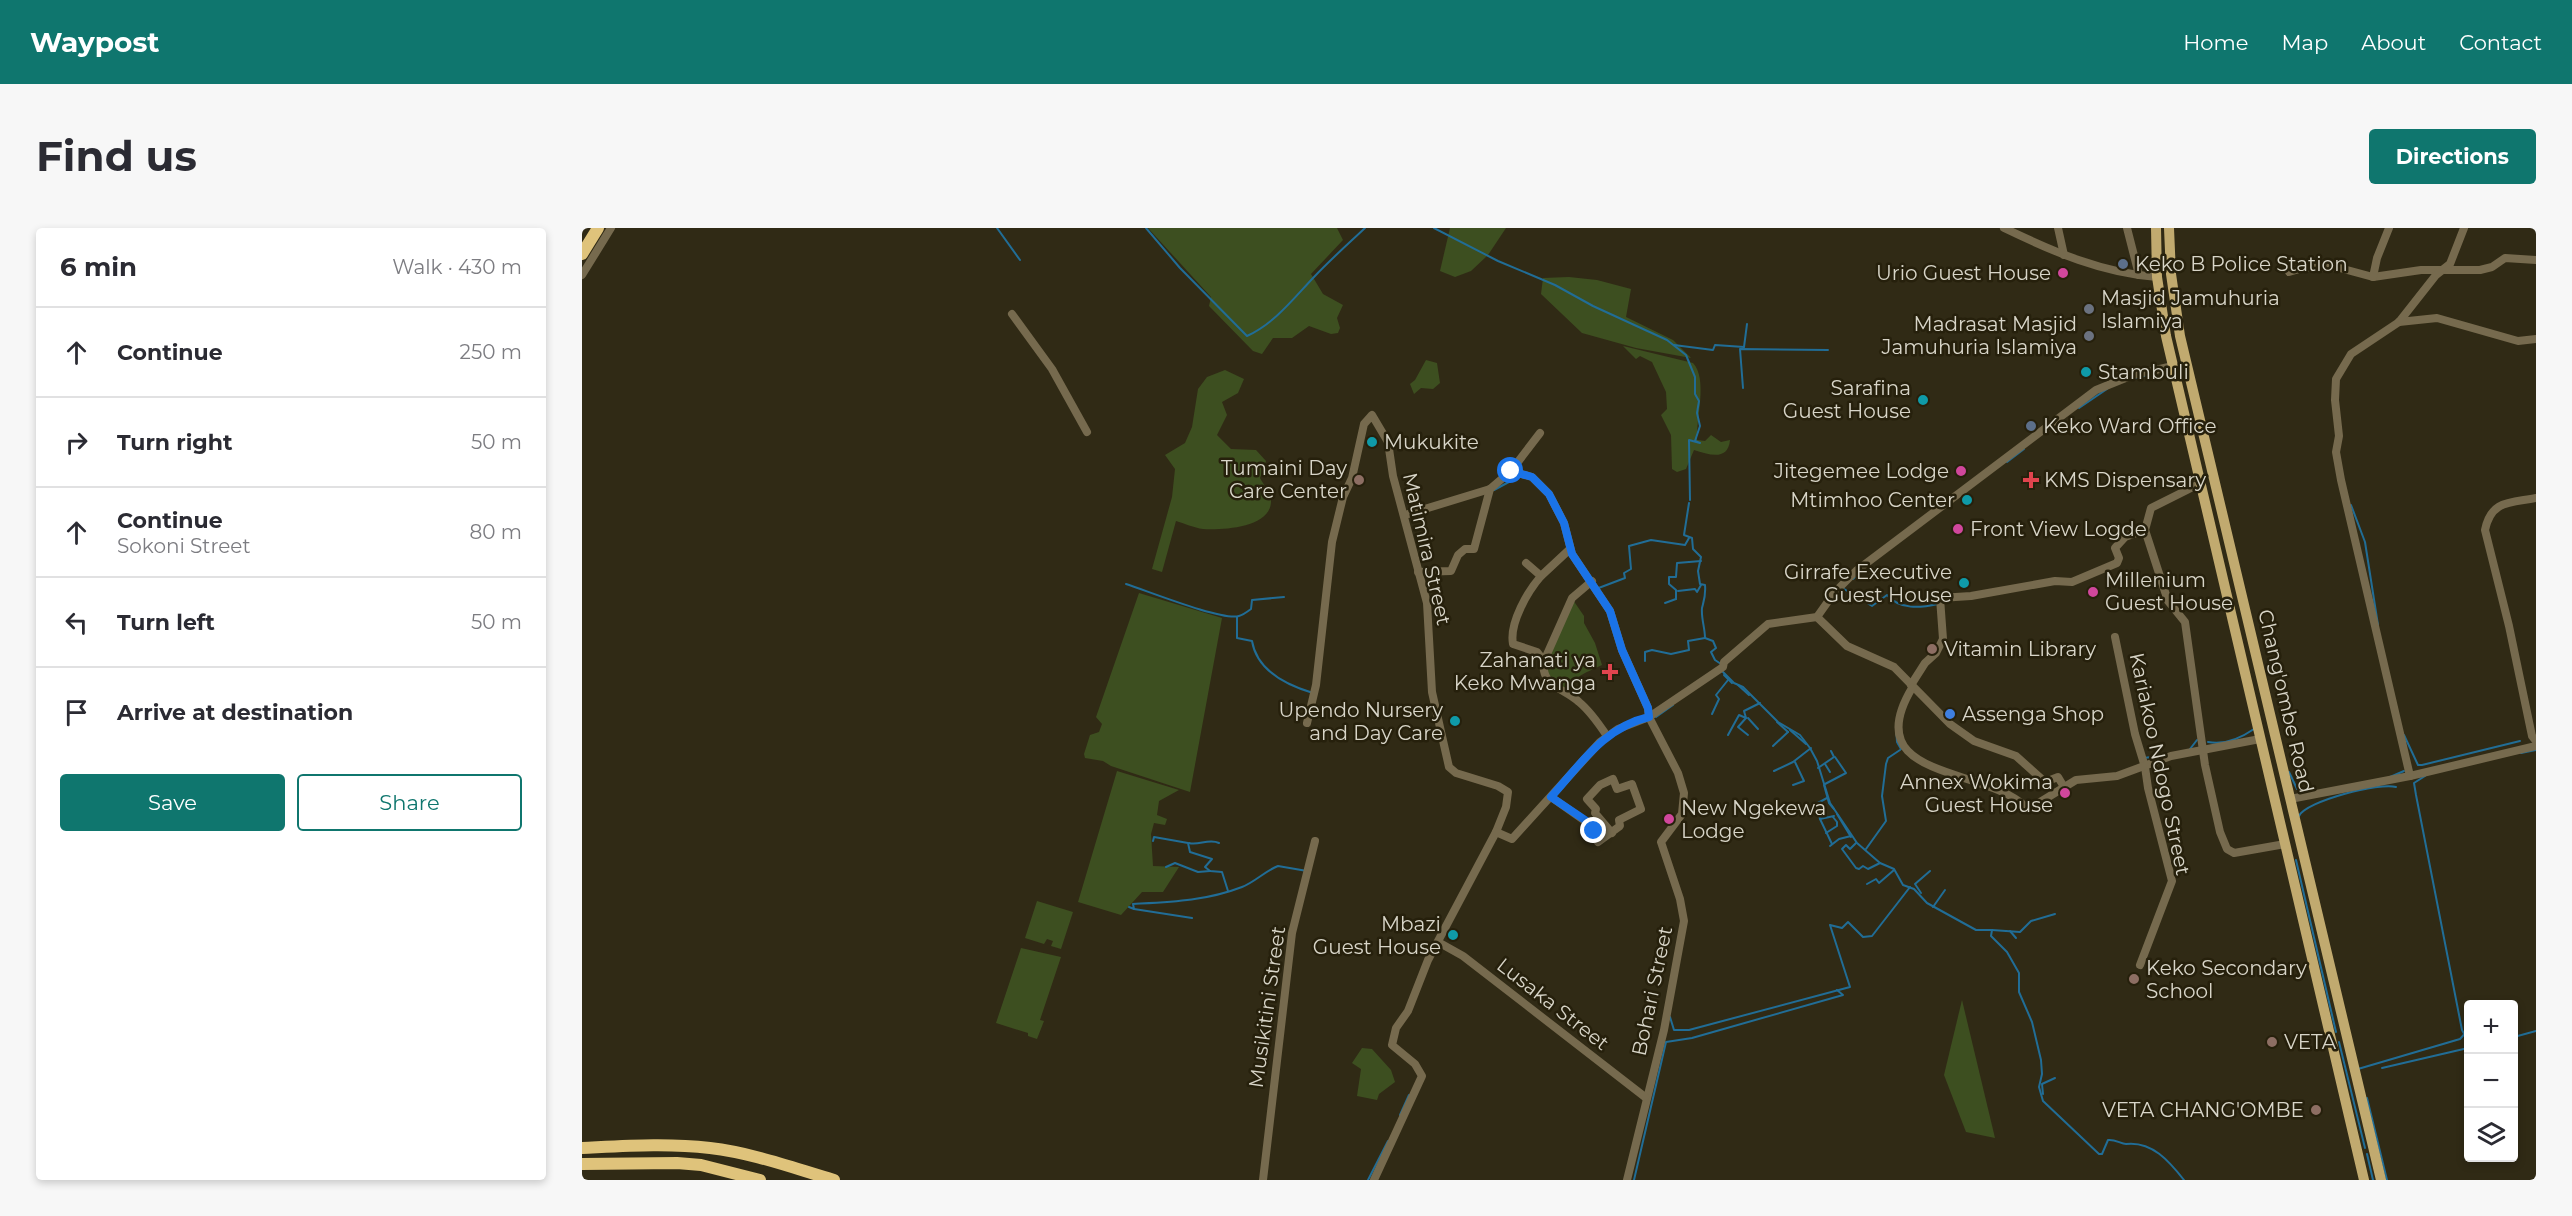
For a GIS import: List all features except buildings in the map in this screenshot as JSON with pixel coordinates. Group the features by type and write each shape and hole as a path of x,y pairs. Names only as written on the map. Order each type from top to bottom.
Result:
{"highway":[{"path":"582,254 598,228"},
{"path":"582,1148 667,1145 711,1148 754,1156 834,1180"},
{"path":"582,1164 701,1165 759,1180"}],"main road":[{"name":"Chang'ombe Road","path":"2156,228 2157,277 2173,366 2364,1180"},
{"name":"Chang'ombe Road","path":"2169,228 2175,311 2381,1180"}],"street":[{"path":"582,275 610,228"},
{"path":"2004,228 2064,255 2101,268 2157,277"},
{"path":"2058,228 2064,255"},
{"path":"2127,228 2139,275"},
{"path":"2373,277 2377,258 2389,228"},
{"path":"2410,776 2341,480 2336,452 2339,436 2335,400 2336,379 2351,354 2399,322 2409,312 2436,274 2445,270 2450,264 2464,228"},
{"path":"2289,272 2303,268 2336,267 2373,277 2445,270 2480,270 2492,267 2505,258 2536,260"},
{"path":"2409,312 2412,321"},
{"path":"1012,314 1052,369 1087,432"},
{"path":"2399,322 2437,318 2518,341 2536,339"},
{"path":"1374,1180 1422,1076 1415,1064 1392,1045 1396,1028 1408,1011 1438,942 1496,832 1511,839 1608,735 1649,717 1723,667 1724,662 1768,624 1817,617 1848,578 2096,390 2133,375 2173,366"},
{"name":"Matimira Street","path":"1307,723 1316,685 1332,542 1343,497 1352,478 1364,424 1372,415 1388,442 1393,476 1405,515 1428,615 1432,692 1448,764 1456,773 1498,786 1508,792 1506,807 1496,832"},
{"path":"1405,515 1490,489 1511,471 1540,433"},
{"path":"1511,471 1532,477 1549,494 1564,523 1570,549 1610,611 1622,650 1648,708 1649,717"},
{"path":"2197,485 2151,508 2145,530 2168,601 2185,622 2197,692 2202,749 2220,832 2229,852 2285,844"},
{"path":"1418,572 1451,571 1458,555 1465,549 1474,549 1490,489"},
{"path":"2536,498 2497,506 2488,515 2485,530 2510,626 2532,736 2536,741"},
{"path":"2145,530 2125,537 2115,548 2119,558 2117,563 2072,582 2055,581 1971,596 1940,598 1942,639 1936,653 1925,663 1906,698 1898,729 1899,740 1909,754 1948,774 1996,788 2026,807 2032,807 2076,780 2117,776 2145,767 2157,760 2260,739"},
{"path":"1544,661 1537,652 1513,644 1512,637 1523,602 1540,576 1570,549"},
{"path":"1526,563 1540,576"},
{"path":"1592,581 1572,598 1544,661 1543,671 1549,682 1578,701 1608,735"},
{"path":"1817,617 1847,646 1894,667 1950,724 1974,741 2016,756 2045,782 2058,777 2064,787"},
{"name":"Kariakoo Ndogo Street","path":"2115,637 2135,734 2172,881 2140,964"},
{"name":"Bohari Street","path":"1627,1180 1664,1030 1683,921 1680,899 1661,842 1682,814 1684,792 1678,773 1649,717"},
{"path":"2290,799 2410,776 2536,746"},
{"path":"1551,797 1595,828 1591,834 1598,842 1612,833 1621,825 1619,820 1641,809 1632,784 1617,789 1613,779 1600,785 1587,799 1596,809 1595,813 1612,833"},
{"name":"Musikitini Street","path":"1263,1180 1292,933 1315,841"},
{"name":"Lusaka Street","path":"1438,942 1468,959 1646,1097"}],"green space":[{"path":"1148,228 1337,228 1343,240 1311,274 1323,294 1343,305 1337,318 1340,328 1338,333 1331,334 1309,326 1292,338 1273,338 1262,354 1253,351 1209,306 1211,297"},
{"path":"1450,228 1506,228 1488,255 1471,271 1455,277 1440,271"},
{"path":"1569,277 1597,280 1631,289 1626,317 1673,340 1691,358 1636,348 1582,333 1541,294 1543,278"},
{"path":"1623,346 1693,363 1700,379 1701,389 1697,440 1705,441 1711,435 1721,442 1730,440 1726,451 1712,455 1694,450 1686,469 1677,472 1672,469 1671,435 1661,415 1667,409 1666,392 1652,362 1640,356 1636,359"},
{"path":"1426,360 1437,363 1440,383 1433,389 1421,388 1414,394 1410,384 1415,380"},
{"path":"1225,370 1244,379 1238,393 1222,402 1227,415 1217,435 1231,449 1256,450 1266,461 1260,478 1271,499 1270,509 1256,522 1234,528 1203,529 1176,521 1162,572 1152,569 1172,497 1175,469 1165,455 1185,443 1192,427 1198,389 1207,377"},
{"path":"1139,593 1222,618 1190,792 1111,766 1103,761 1085,758 1084,754 1090,735 1099,732 1102,724 1096,717"},
{"path":"1573,600 1584,616 1584,623 1595,643 1602,665 1578,677 1568,690 1560,688 1545,671 1549,653"},
{"path":"1117,771 1179,790 1159,801 1157,815 1167,819 1165,825 1154,823 1151,834 1153,866 1179,867 1163,892 1142,892 1121,915 1078,902"},
{"path":"1037,901 1073,912 1061,949 1051,946 1053,941 1047,939 1044,944 1025,938"},
{"path":"1021,948 1061,957 1040,1020 1044,1021 1037,1039 1028,1036 1028,1033 996,1023"},
{"path":"1962,1000 1995,1138 1966,1132 1944,1075"},
{"path":"1362,1048 1372,1049 1391,1070 1395,1082 1379,1094 1377,1100 1357,1096 1361,1069 1352,1063"}],"waterway":[{"path":"997,228 1020,260"},
{"path":"1146,228 1180,268 1247,336 1275,317 1326,264 1365,228"},
{"path":"1434,228 1498,261 1555,285 1593,306 1667,340 1686,355 1695,377 1700,426 1695,441 1700,443 1689,440 1690,500"},
{"path":"1674,345 1713,350 1715,345 1744,347 1747,324"},
{"path":"1743,388 1740,349 1828,350"},
{"path":"2134,378 2155,374"},
{"path":"2079,408 2107,389"},
{"path":"2007,462 2024,449"},
{"path":"1494,490 1520,476"},
{"path":"1689,503 1684,535 1692,538 1693,549 1701,557 1698,571 1700,584 1705,585 1702,608 1705,638 1713,641 1716,648 1711,652 1715,660 1721,664"},
{"path":"2351,505 2365,542 2378,625"},
{"path":"1596,589 1625,578 1624,573 1631,569 1629,546 1651,540 1685,545 1689,538"},
{"path":"1676,599 1676,590 1669,584 1669,577 1676,577 1677,563 1701,561"},
{"path":"1853,579 1864,569"},
{"path":"1126,584 1184,605 1230,616 1240,616 1251,609 1252,600 1284,597"},
{"path":"1678,591 1695,589 1697,592 1701,585"},
{"path":"1844,589 1872,606 1887,595 1892,600 1911,607 1938,604"},
{"path":"1665,603 1676,599"},
{"path":"1237,617 1237,638 1252,641 1255,652 1266,669 1283,681 1313,693"},
{"path":"1645,661 1645,652 1652,650 1671,654 1689,650 1688,641 1705,638"},
{"path":"1722,671 1734,683 1743,687 1778,722 1800,735 1817,761 1830,803 1857,843 1880,863 1894,869 1903,885 1914,889 1927,903 1976,930 1992,930 1991,936 2007,952 2019,973 2019,992 2032,1022 2041,1060 2042,1074 2039,1087 2043,1101 2099,1154 2102,1154 2108,1140 2144,1146 2166,1159 2184,1180"},
{"path":"1724,675 1732,683"},
{"path":"1712,714 1719,699 1716,695 1728,680"},
{"path":"1738,685 1749,695"},
{"path":"1728,735 1739,715 1746,718 1744,711 1760,703"},
{"path":"1656,717 1673,705"},
{"path":"1746,718 1738,727 1748,735"},
{"path":"1748,718 1758,729"},
{"path":"1777,722 1788,732"},
{"path":"1896,725 1897,742 1901,749"},
{"path":"2208,742 2232,740 2254,729"},
{"path":"1790,730 1806,744"},
{"path":"1773,746 1788,732"},
{"path":"2404,735 2418,765 2520,741"},
{"path":"2190,749 2197,740"},
{"path":"1774,771 1793,762 1811,748"},
{"path":"1866,849 1886,821 1882,796 1886,764 1888,758 1900,750"},
{"path":"2521,753 2536,750"},
{"path":"1818,768 1834,757 1831,751"},
{"path":"2143,758 2161,756"},
{"path":"1825,784 1846,773 1835,757"},
{"path":"1793,785 1804,781 1795,762"},
{"path":"1825,764 1830,772"},
{"path":"2390,777 2404,771"},
{"path":"2289,772 2297,789 2311,792"},
{"path":"2425,776 2414,783 2464,1034"},
{"path":"1824,785 1829,803 1834,809"},
{"path":"2299,816 2315,804 2344,794 2375,787 2396,787"},
{"path":"1820,819 1816,804 1827,798"},
{"path":"1837,814 1851,837"},
{"path":"1832,844 1820,819 1834,816"},
{"path":"1826,833 1837,826 1833,817"},
{"path":"1830,846 1839,839 1851,836"},
{"path":"1153,841 1154,837 1188,843 1190,852 1212,859 1205,867 1210,871 1222,872 1228,891"},
{"path":"1189,843 1211,841 1219,843"},
{"path":"1856,843 1850,849 1846,845 1842,849 1856,868 1863,866 1868,869 1880,863"},
{"path":"2296,860 2336,1032"},
{"path":"1166,867 1175,863 1198,872 1210,871"},
{"path":"1129,907 1134,909 1133,904 1188,900 1228,892 1247,885 1278,866 1307,871"},
{"path":"1867,884 1876,879 1879,883 1894,870"},
{"path":"1921,893 1915,884 1930,871"},
{"path":"1670,1017 1674,1030 1689,1030 1850,987 1830,925 1842,928 1848,922 1863,937 1872,936 1910,887"},
{"path":"1933,907 1945,890"},
{"path":"1134,909 1192,918"},
{"path":"1992,930 2020,932 2031,921 2055,914"},
{"path":"2010,931 2016,938"},
{"path":"1634,1180 1666,1042 1692,1038 1843,995 1837,990"},
{"path":"2518,1036 2536,1031"},
{"path":"2358,1069 2460,1039 2464,1034"},
{"path":"2339,1042 2365,1148"},
{"path":"2382,1068 2464,1049"},
{"path":"2043,1094 2042,1084 2055,1078"},
{"path":"1400,1115 1409,1095"},
{"path":"2367,1098 2387,1180"},
{"path":"1368,1180 1388,1141"},
{"path":"2367,1154 2373,1180"}],"place":[{"name":"Keko B Police Station","path":"2123,264"},
{"name":"Urio Guest House","path":"2063,273"},
{"name":"Masjid Jamuhuria Islamiya","path":"2089,309"},
{"name":"Madrasat Masjid Jamuhuria Islamiya","path":"2089,336"},
{"name":"Stambuli","path":"2086,372"},
{"name":"Sarafina Guest House","path":"1923,400"},
{"name":"Keko Ward Office","path":"2031,426"},
{"name":"Mukukite","path":"1372,442"},
{"name":"Jitegemee Lodge","path":"1961,471"},
{"name":"Tumaini Day Care Center","path":"1359,480"},
{"name":"KMS Dispensary","path":"2031,480"},
{"name":"Mtimhoo Center","path":"1967,500"},
{"name":"Front View Logde","path":"1958,529"},
{"name":"Girrafe Executive Guest House","path":"1964,583"},
{"name":"Millenium Guest House","path":"2093,592"},
{"name":"Vitamin Library","path":"1932,649"},
{"name":"Zahanati ya Keko Mwanga","path":"1610,672"},
{"name":"Assenga Shop","path":"1950,714"},
{"name":"Upendo Nursery and Day Care","path":"1455,721"},
{"name":"Annex Wokima Guest House","path":"2065,793"},
{"name":"New Ngekewa Lodge","path":"1669,819"},
{"name":"Mbazi Guest House","path":"1453,935"},
{"name":"Keko Secondary School","path":"2134,979"},
{"name":"VETA","path":"2272,1042"},
{"name":"VETA CHANG'OMBE","path":"2316,1110"}],"route":[{"path":"1511,471 1532,477 1549,494 1564,523 1572,554 1610,611 1622,650 1648,708 1649,717 1618,729 1600,742 1551,797 1575,816 1578,815 1591,824 1595,828 1594,831"}]}
